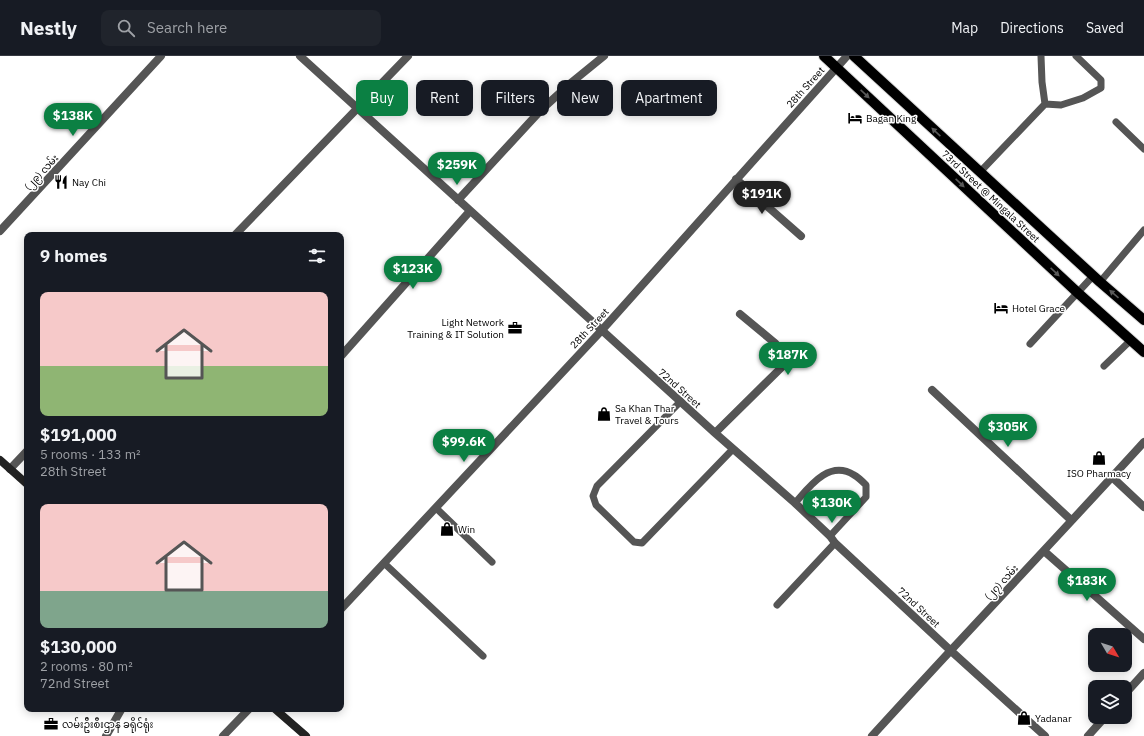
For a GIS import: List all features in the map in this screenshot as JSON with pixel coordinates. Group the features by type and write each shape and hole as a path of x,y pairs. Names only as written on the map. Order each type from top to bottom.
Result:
{"main road":[{"name":"73rd Street @ Mingala Street","path":"824,56 1078,293 1144,352"},
{"name":"73rd Street @ Mingala Street","path":"854,56 1096,279 1144,320"},
{"path":"0,460 24,481"},
{"path":"278,712 306,736"}],"street":[{"name":"(၂၉) လမ်း","path":"0,231 162,56"},
{"name":"72nd Street","path":"300,56 356,107"},
{"path":"384,80 408,56"},
{"path":"458,200 540,110 604,56"},
{"name":"28th Street","path":"344,606 602,330 847,56"},
{"path":"238,232 356,109"},
{"name":"72nd Street","path":"366,116 715,433 795,503 950,650 1045,736"},
{"path":"736,179 801,236"},
{"path":"344,353 470,211"},
{"path":"715,433 784,366 784,354 775,343 740,314"},
{"path":"932,390 1071,520"},
{"name":"(၂၇) လမ်း","path":"872,736 1144,442"},
{"path":"10,468 24,453"},
{"path":"1112,477 1144,507"},
{"path":"1044,550 1144,639"},
{"path":"1132,686 1144,673"},
{"path":"106,736 120,712"},
{"path":"223,736 246,712"},
{"path":"1088,736 1099,724"}],"lane":[{"path":"1041,56 1045,104"},
{"path":"980,172 1045,104 1061,105 1083,98 1101,88 1101,80 1076,56"},
{"path":"1116,122 1144,149"},
{"path":"1030,344 1078,293 1096,279 1144,230"},
{"path":"1104,366 1131,340"},
{"path":"681,401 597,486 593,496 596,505 634,542 642,543 733,449"},
{"path":"777,605 833,540 866,496 866,485 853,474 844,471 835,471 822,475 795,503"},
{"path":"436,508 492,562"},
{"path":"384,563 483,656"}],"place":[{"name":"Bagan King","path":"855,118"},
{"name":"Nay Chi","path":"61,182"},
{"name":"Hotel Grace","path":"1001,308"},
{"name":"Light Network Training & IT Solution","path":"515,328"},
{"name":"Sa Khan Thar Travel & Tours","path":"604,414"},
{"name":"ISO Pharmacy","path":"1099,458"},
{"name":"Win","path":"447,529"},
{"name":"Yadanar","path":"1024,718"},
{"name":"လမ်းဦးစီးဌာန ခရိုင်ရုံး","path":"51,724"}]}
